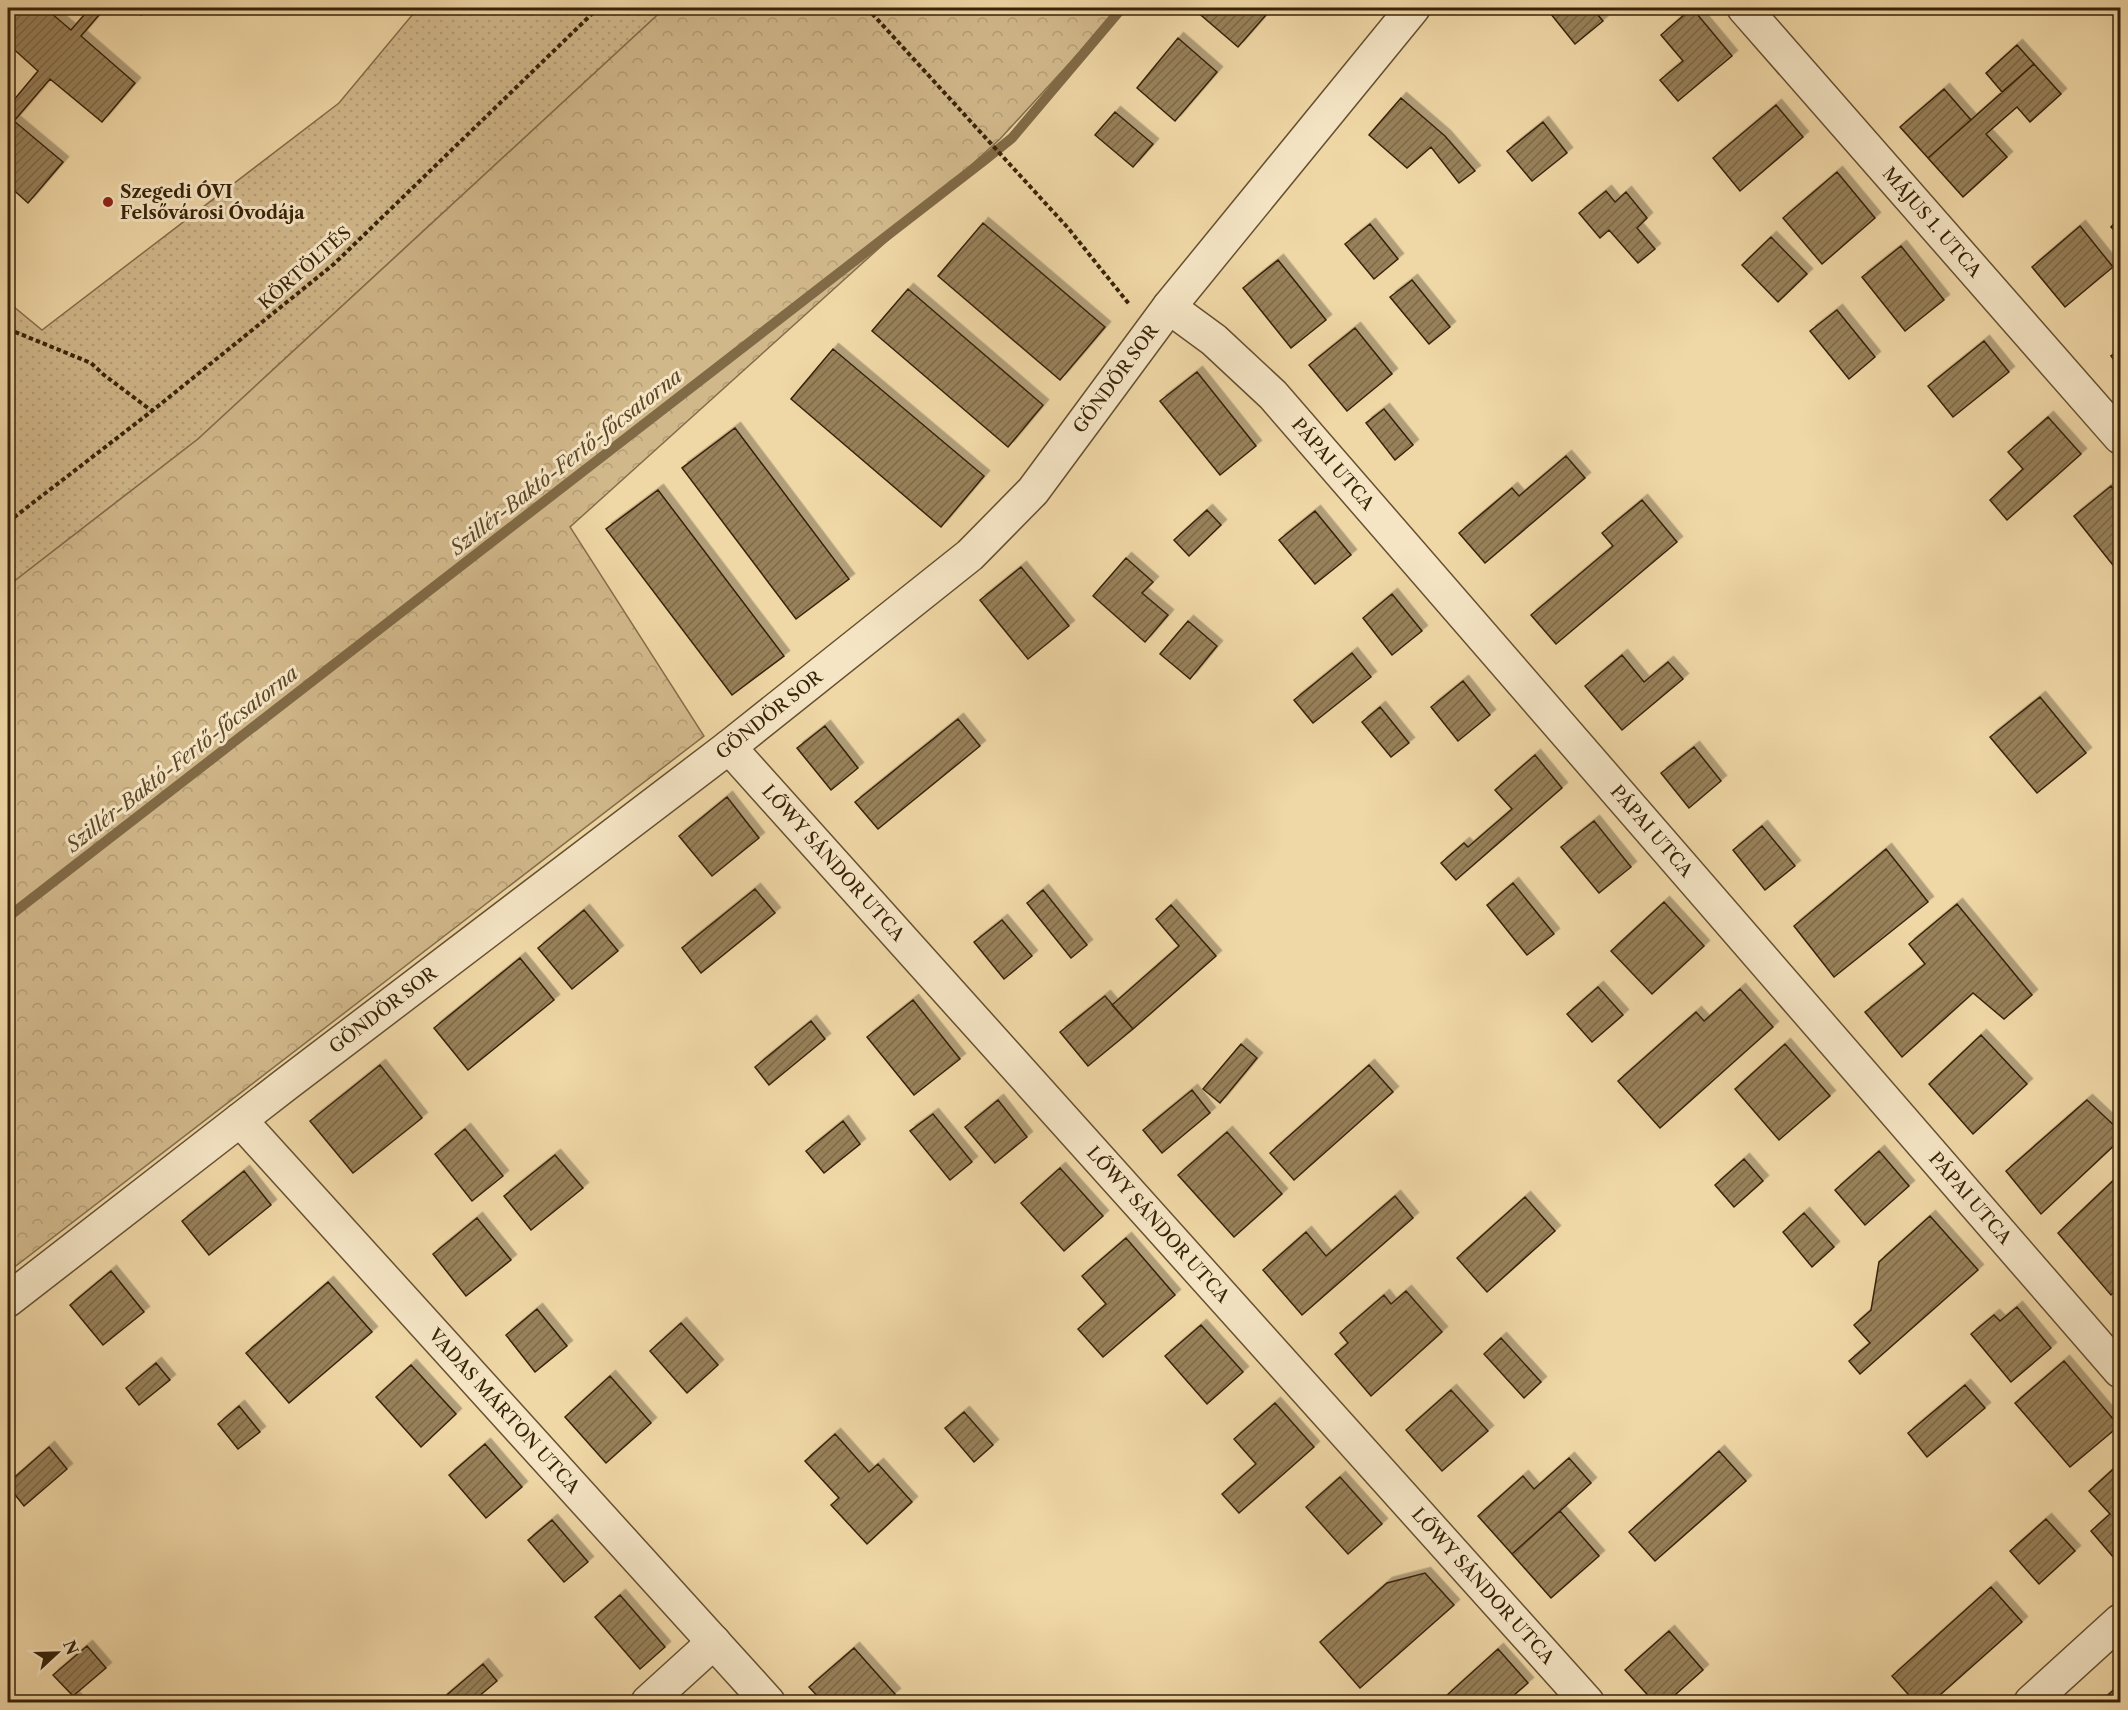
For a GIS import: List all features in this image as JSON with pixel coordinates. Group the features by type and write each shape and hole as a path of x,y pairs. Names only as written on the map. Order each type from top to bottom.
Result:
{"street":[{"name":"GÖNDÖR SOR","path":"8,1300 729,747 970,555 1033,491 1160,320 1413,8"},
{"name":"MÁJUS 1. UTCA","path":"1744,8 2121,437"},
{"name":"PÁPAI UTCA","path":"1160,320 1214,340 1273,395 2121,1371"},
{"name":"LŐWY SÁNDOR UTCA","path":"729,747 1587,1702"},
{"name":"VADAS MÁRTON UTCA","path":"240,1120 768,1702"},
{"path":"2031,1702 2121,1621"},
{"path":"648,1702 714,1642"}],"path":[{"name":"KÖRTÖLTÉS","path":"8,522 152,411 334,264 598,8"},
{"path":"867,8 1068,228 1160,320"},
{"path":"9,330 91,363 152,411"},
{"path":"8,387 12,375 14,352 9,330"}],"green space":[{"path":"418,8 665,8 198,439 8,586 8,302 42,330 339,103"},
{"path":"665,8 1120,8 1000,139 570,527 704,736 8,1272 8,586 198,439"}],"building":[{"path":"8,8 45,8 71,30 90,8 105,8 81,36 135,83 102,122 50,79 14,121 63,162 28,203 8,185 8,107 38,71 8,44"},
{"path":"132,8 148,8 141,15"},
{"path":"1198,8 1272,8 1238,47 1195,10"},
{"path":"1546,8 1592,8 1603,21 1575,44"},
{"path":"1692,8 1732,56 1678,101 1660,80 1683,61 1661,35"},
{"path":"1178,38 1217,72 1175,121 1137,88"},
{"path":"2017,45 2034,64 2002,92 1986,73"},
{"path":"2034,64 2061,94 2030,122 2017,107 1986,134 2007,157 1963,197 1928,158"},
{"path":"1944,89 1971,120 1928,158 1900,127"},
{"path":"1401,98 1445,136 1475,171 1459,183 1431,147 1407,168 1369,135"},
{"path":"1776,105 1803,137 1740,191 1713,158"},
{"path":"1115,112 1153,144 1133,167 1095,135"},
{"path":"1543,122 1567,153 1532,181 1507,151"},
{"path":"1837,172 1875,218 1822,264 1783,218"},
{"path":"1606,191 1615,202 1626,192 1647,218 1637,228 1655,249 1638,263 1609,230 1600,238 1579,213"},
{"path":"2120,217 2120,236 2111,227"},
{"path":"983,223 1105,327 1060,380 938,276"},
{"path":"1370,224 1398,259 1374,279 1345,244"},
{"path":"2080,226 2113,267 2065,307 2032,267"},
{"path":"1771,237 1807,274 1778,302 1742,265"},
{"path":"1901,246 1944,300 1905,331 1862,277"},
{"path":"1278,260 1326,320 1291,348 1243,288"},
{"path":"1412,280 1450,327 1429,344 1390,297"},
{"path":"908,289 1043,405 1008,447 872,331"},
{"path":"1837,310 1875,357 1849,379 1810,331"},
{"path":"1355,328 1392,374 1347,411 1309,365"},
{"path":"1984,341 2009,372 1953,417 1928,386"},
{"path":"833,349 984,476 941,527 791,399"},
{"path":"2120,349 2120,368 2111,356"},
{"path":"1197,372 1256,446 1220,475 1160,401"},
{"path":"1384,409 1413,445 1395,460 1366,423"},
{"path":"2048,417 2081,454 2007,520 1990,500 2023,469 2008,452"},
{"path":"735,428 849,579 796,619 682,468"},
{"path":"1566,456 1585,478 1485,563 1459,533 1512,488 1519,496"},
{"path":"2111,486 2120,498 2120,566 2116,569 2074,516"},
{"path":"658,490 784,656 732,695 606,529"},
{"path":"1642,500 1677,542 1556,644 1531,615 1613,546 1602,533"},
{"path":"1207,510 1221,525 1189,556 1174,540"},
{"path":"1315,511 1351,555 1315,584 1279,540"},
{"path":"1126,558 1153,582 1142,593 1168,615 1145,642 1093,596"},
{"path":"1021,567 1069,626 1028,659 980,600"},
{"path":"1392,594 1422,631 1392,655 1363,618"},
{"path":"1188,621 1217,646 1190,679 1160,654"},
{"path":"1352,653 1371,677 1313,723 1294,700"},
{"path":"1622,655 1644,682 1668,662 1683,679 1622,730 1585,686"},
{"path":"1463,681 1490,715 1458,741 1431,707"},
{"path":"2040,697 2086,753 2037,793 1990,737"},
{"path":"1380,707 1409,743 1391,757 1362,722"},
{"path":"958,719 980,746 878,829 855,802"},
{"path":"825,726 858,768 831,790 797,748"},
{"path":"1694,747 1721,781 1689,808 1661,773"},
{"path":"1535,755 1562,788 1456,880 1441,863 1464,843 1468,847 1512,809 1495,790"},
{"path":"727,797 759,838 712,876 679,836"},
{"path":"1594,821 1631,867 1599,893 1561,847"},
{"path":"1762,826 1795,866 1765,890 1733,850"},
{"path":"1886,849 1928,902 1834,977 1794,926"},
{"path":"1513,883 1554,934 1527,955 1487,905"},
{"path":"755,889 775,913 701,973 682,948"},
{"path":"1043,890 1087,945 1071,958 1027,903"},
{"path":"1664,902 1704,946 1652,994 1611,951"},
{"path":"1957,904 2032,995 2004,1019 1973,993 1902,1057 1865,1012 1925,964 1909,944"},
{"path":"1171,905 1216,956 1133,1029 1112,1005 1179,946 1156,919"},
{"path":"584,910 618,951 572,989 538,948"},
{"path":"1002,920 1032,956 1004,979 974,942"},
{"path":"520,958 554,1000 468,1070 434,1028"},
{"path":"1598,987 1623,1015 1592,1042 1567,1014"},
{"path":"1740,989 1773,1027 1660,1128 1618,1081 1696,1012 1704,1021"},
{"path":"1105,996 1133,1029 1088,1066 1060,1032"},
{"path":"913,1000 960,1059 914,1095 867,1037"},
{"path":"811,1021 825,1039 769,1085 755,1067"},
{"path":"1981,1035 2027,1084 1973,1134 1929,1084"},
{"path":"1241,1044 1257,1058 1220,1103 1203,1089"},
{"path":"1785,1044 1830,1096 1779,1140 1735,1089"},
{"path":"380,1065 422,1118 353,1173 310,1121"},
{"path":"1369,1065 1393,1092 1294,1180 1270,1153"},
{"path":"1192,1090 1210,1113 1162,1153 1143,1130"},
{"path":"998,1100 1027,1137 995,1163 965,1127"},
{"path":"2087,1100 2120,1131 2120,1140 2041,1214 2006,1171"},
{"path":"933,1114 972,1162 950,1180 910,1131"},
{"path":"843,1121 860,1144 824,1173 806,1151"},
{"path":"465,1129 503,1176 472,1201 435,1154"},
{"path":"1227,1132 1282,1194 1234,1237 1178,1175"},
{"path":"1879,1151 1909,1186 1865,1225 1835,1190"},
{"path":"555,1155 583,1188 531,1230 504,1196"},
{"path":"1744,1159 1763,1181 1734,1207 1715,1185"},
{"path":"1060,1168 1103,1216 1064,1251 1021,1203"},
{"path":"244,1171 271,1205 209,1255 182,1221"},
{"path":"2120,1174 2120,1286 2111,1295 2058,1233"},
{"path":"1395,1196 1413,1218 1302,1315 1263,1270 1306,1232 1326,1256"},
{"path":"1525,1197 1555,1231 1487,1292 1457,1258"},
{"path":"1804,1213 1834,1247 1812,1267 1783,1232"},
{"path":"1930,1216 1978,1270 1860,1374 1849,1361 1870,1343 1854,1325 1871,1310 1879,1262"},
{"path":"477,1218 511,1260 466,1296 433,1254"},
{"path":"1126,1238 1175,1295 1103,1357 1078,1329 1106,1304 1082,1276"},
{"path":"111,1271 144,1312 103,1345 70,1305"},
{"path":"328,1282 372,1332 289,1403 246,1353"},
{"path":"1406,1291 1442,1332 1371,1396 1335,1354 1348,1343 1340,1333 1384,1295 1391,1304"},
{"path":"2017,1307 2051,1348 2011,1382 1971,1334 1994,1315 2000,1321"},
{"path":"537,1309 567,1346 535,1372 506,1335"},
{"path":"681,1323 718,1365 687,1393 650,1351"},
{"path":"1201,1325 1243,1372 1207,1404 1165,1356"},
{"path":"1501,1338 1541,1382 1524,1398 1484,1354"},
{"path":"2064,1361 2119,1426 2070,1467 2015,1403"},
{"path":"156,1363 170,1380 139,1405 126,1388"},
{"path":"411,1365 456,1414 421,1447 376,1397"},
{"path":"610,1376 651,1423 606,1463 565,1417"},
{"path":"1965,1385 1985,1408 1927,1457 1908,1433"},
{"path":"1451,1390 1488,1431 1442,1471 1406,1430"},
{"path":"1275,1403 1314,1447 1239,1513 1222,1494 1256,1464 1234,1439"},
{"path":"239,1406 260,1432 238,1449 218,1424"},
{"path":"964,1412 993,1445 974,1462 945,1428"},
{"path":"835,1434 869,1472 878,1464 912,1502 867,1544 831,1505 839,1498 805,1461"},
{"path":"485,1444 522,1487 486,1518 449,1475"},
{"path":"49,1447 67,1469 24,1506 8,1483"},
{"path":"1719,1451 1746,1481 1655,1561 1629,1532"},
{"path":"1569,1458 1591,1483 1512,1554 1478,1516 1523,1476 1534,1489"},
{"path":"2120,1463 2120,1565 2091,1531 2110,1514 2089,1491"},
{"path":"1340,1477 1382,1524 1348,1554 1306,1507"},
{"path":"1560,1511 1599,1556 1551,1598 1512,1554"},
{"path":"2046,1519 2075,1551 2039,1584 2010,1551"},
{"path":"552,1520 588,1562 564,1582 528,1540"},
{"path":"1425,1573 1454,1605 1360,1688 1320,1642 1387,1583"},
{"path":"1991,1587 2022,1622 1932,1702 1915,1702 1892,1676"},
{"path":"620,1595 665,1647 640,1669 595,1617"},
{"path":"1669,1631 1703,1670 1667,1702 1654,1702 1625,1670"},
{"path":"87,1646 106,1668 73,1696 53,1675"},
{"path":"854,1648 895,1694 885,1702 823,1702 809,1687"},
{"path":"1498,1649 1528,1683 1506,1702 1451,1702 1446,1696"},
{"path":"483,1664 497,1681 472,1702 445,1702 442,1699"},
{"path":"2117,1687 2120,1691 2120,1702 2100,1702"},
{"path":"73,1696 78,1702 66,1702"}],"waterway":[{"name":"Szillér-Baktó-Fertő-főcsatorna","path":"8,917 1012,138 1122,8"}],"place":[{"name":"Szegedi ÓVI Felsővárosi Óvodája","path":"108,202"}]}
